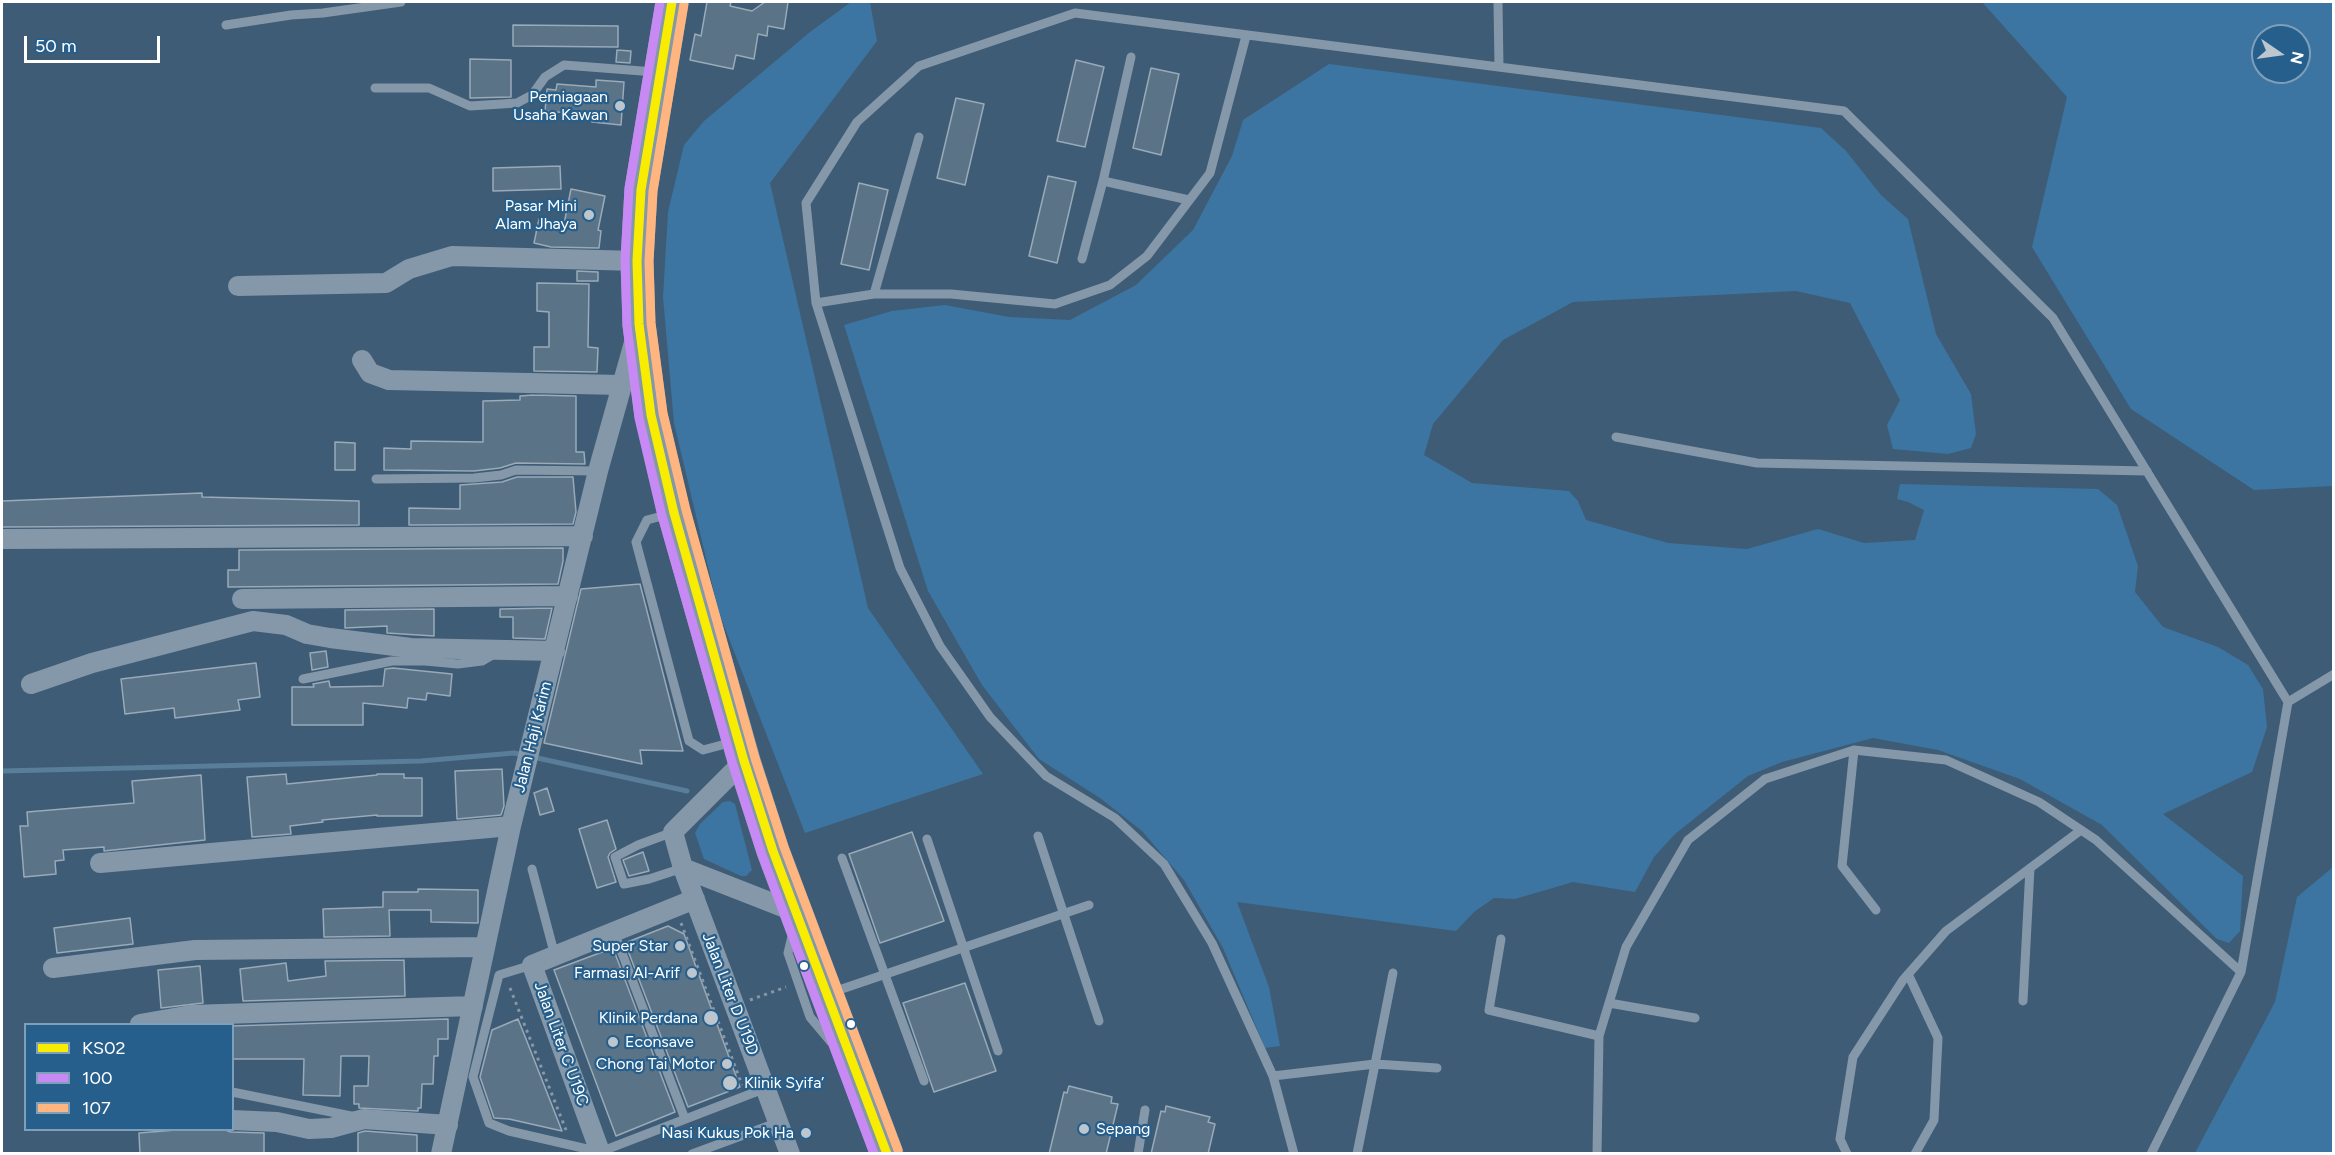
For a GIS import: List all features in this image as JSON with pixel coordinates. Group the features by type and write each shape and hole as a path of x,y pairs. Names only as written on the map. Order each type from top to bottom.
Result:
{"highway":[{"path":"672,2 641,190 637,261 639,324 651,414 674,513 741,751 773,851 798,913 813,988 848,1045 887,1154"}],"street":[{"path":"238,286 386,284 409,269 452,256 637,261"},
{"name":"Jalan Haji Karim","path":"441,1154 511,826 598,471 639,324"},
{"path":"362,360 370,373 389,380 621,385"},
{"path":"2,539 583,536"},
{"path":"242,599 568,596"},
{"path":"31,684 92,663 253,621 286,625 307,634 330,638 411,648 555,651"},
{"path":"673,832 741,751"},
{"path":"100,863 511,826"},
{"name":"Jalan Liter D U19D","path":"673,832 683,868 790,1154"},
{"path":"683,868 798,913"},
{"name":"Jalan Liter C U19C","path":"609,1152 532,965 695,899"},
{"path":"53,968 195,950 485,947"},
{"path":"146,1023 191,1015 473,1006"},
{"path":"234,1119 276,1122 309,1129 331,1128 364,1119 448,1125"}],"lane":[{"path":"226,25 401,2"},
{"path":"1498,2 1499,67"},
{"path":"1294,1154 1273,1076 1212,943 1164,864 1115,818 1046,776 990,717 940,646 900,568 816,303 806,203 857,122 919,66 1075,13 1844,111 2053,318 2288,702 2241,972 2151,1154"},
{"path":"816,303 873,294 951,294 1055,304 1110,285 1147,256 1210,174 1246,36"},
{"path":"1082,260 1103,181 1131,57"},
{"path":"375,88 429,88 470,106 506,104 517,103 532,95 546,77 564,65 660,72"},
{"path":"873,294 919,137"},
{"path":"1103,181 1189,200"},
{"path":"1617,437 1757,463 2147,471"},
{"path":"376,479 474,478 501,475 516,470 598,471"},
{"path":"674,513 647,520 636,542 689,741 703,750 741,751"},
{"path":"303,679 392,661 458,664 482,661 501,650"},
{"path":"2288,702 2334,674"},
{"path":"1597,1154 1599,1036 1626,947 1688,840 1765,779 1854,750 1946,760 2039,802 2096,840 2241,972"},
{"path":"1854,750 1842,866 1876,910"},
{"path":"1847,1154 1839,1139 1853,1057 1908,974 1946,931 2081,830"},
{"path":"673,832 638,845 615,857 624,884 650,879 683,868"},
{"path":"1038,836 1099,1021"},
{"path":"927,839 998,1051"},
{"path":"842,858 924,1081"},
{"path":"2023,1001 2030,868"},
{"path":"532,869 555,956"},
{"path":"813,988 885,975 1089,906"},
{"path":"614,932 685,1119"},
{"path":"1501,939 1489,1010 1599,1036"},
{"path":"532,965 499,975 473,1077 489,1123 509,1131 609,1152 685,1119 766,1088"},
{"path":"1357,1154 1393,973"},
{"path":"1908,974 1938,1038 1934,1120 1915,1154"},
{"path":"1609,1003 1695,1018"},
{"path":"1273,1076 1375,1064 1437,1068"},
{"path":"234,1092 364,1119"},
{"path":"1138,1154 1145,1110"},
{"path":"692,1154 779,1122"}],"path":[{"path":"675,907 746,1096"},
{"path":"504,973 572,1146"},
{"path":"735,1006 813,988"}],"shaded area":[{"path":"851,2 870,2 877,41 770,183 868,608 983,774 805,833 719,613 674,423 663,297 668,212 684,145 704,121 810,32"},
{"path":"1982,2 2333,2 2333,486 2254,490 2131,409 2032,247 2067,97"},
{"path":"1329,64 1821,128 1846,151 1881,195 1908,219 1936,334 1971,394 1976,434 1971,448 1948,454 1893,449 1887,425 1900,400 1850,303 1796,291 1573,302 1503,340 1433,424 1424,455 1472,483 1569,491 1578,501 1586,520 1668,543 1747,549 1818,529 1864,543 1915,540 1924,510 1897,499 1900,484 2098,489 2117,505 2138,566 2135,592 2163,627 2218,647 2248,665 2263,689 2267,727 2252,772 2163,814 2243,876 2240,931 2229,943 2217,939 2102,825 2020,779 1938,750 1873,738 1782,762 1748,776 1675,834 1654,857 1635,892 1573,882 1515,899 1494,898 1474,912 1456,931 1237,902 1269,987 1280,1046 1265,1048 1223,948 1184,880 1142,831 1100,798 1039,759 982,685 928,591 844,325 892,311 945,305 1009,317 1070,320 1136,285 1193,230 1232,156 1243,120"},
{"path":"730,801 735,804 752,870 746,876 741,876 704,859 695,833 700,824 723,802"},
{"path":"2333,867 2333,1153 2195,1153 2275,1002 2297,897"}],"building":[{"path":"707,2 731,2 730,6 752,11 765,2 788,2 784,29 768,26 767,36 758,34 754,59 736,55 733,69 690,60 695,34 701,36"},
{"path":"513,25 618,26 618,47 513,46"},
{"path":"617,50 631,51 630,63 616,62"},
{"path":"470,59 511,60 511,97 470,98"},
{"path":"1076,60 1104,67 1085,147 1057,141"},
{"path":"1151,68 1179,74 1161,155 1133,148"},
{"path":"596,80 624,82 621,125 592,122 593,115 545,111 547,89 556,90 557,84 596,87"},
{"path":"956,98 984,104 965,185 937,178"},
{"path":"560,166 561,189 493,191 493,168"},
{"path":"1048,176 1076,182 1057,263 1029,256"},
{"path":"859,183 888,190 869,270 841,264"},
{"path":"571,189 605,196 598,230 601,231 599,248 551,247 534,243 539,219 564,224"},
{"path":"577,271 598,272 598,281 577,281"},
{"path":"537,283 589,284 588,347 598,348 597,372 534,371 534,347 549,347 549,312 537,311"},
{"path":"520,396 576,396 576,452 584,452 585,464 516,463 500,468 474,471 384,470 384,448 411,449 411,441 483,442 483,401 520,400"},
{"path":"335,442 355,443 355,470 335,470"},
{"path":"517,477 573,477 576,512 573,524 409,525 409,508 460,509 460,485 502,482"},
{"path":"202,493 202,497 359,501 359,525 2,527 2,501"},
{"path":"563,548 558,584 228,587 228,570 239,570 239,550"},
{"path":"640,584 683,751 640,750 642,764 544,743 581,589"},
{"path":"552,608 545,639 513,638 513,617 500,617 500,609"},
{"path":"434,609 434,636 387,633 387,626 345,628 345,610"},
{"path":"326,651 328,667 312,670 310,653"},
{"path":"256,663 260,697 238,700 240,710 175,718 174,708 125,714 121,679"},
{"path":"385,669 452,674 450,696 427,693 426,700 408,698 407,708 363,703 363,725 292,725 292,687 314,687 313,684 329,681 330,687 383,686"},
{"path":"502,769 504,806 501,815 457,819 455,771"},
{"path":"286,774 287,784 377,774 404,774 404,778 422,778 422,816 377,815 322,820 323,822 290,826 291,834 252,837 247,777"},
{"path":"201,775 205,840 104,851 104,847 63,850 64,860 55,861 56,874 24,877 20,826 28,826 27,812 134,803 132,781"},
{"path":"547,788 554,811 540,815 534,793"},
{"path":"607,820 616,849 608,857 616,882 597,888 579,829"},
{"path":"912,832 944,921 880,943 849,854"},
{"path":"643,852 649,871 629,876 623,860"},
{"path":"418,889 478,890 478,923 431,922 431,910 389,910 390,936 324,937 323,909 383,907 383,892 418,892"},
{"path":"130,918 133,944 57,953 54,928"},
{"path":"668,926 684,934 740,1087 688,1107 625,943"},
{"name":"Econsave","path":"613,948 675,1112 616,1136 554,970"},
{"path":"404,960 405,996 243,1001 240,969 286,963 288,981 326,976 325,961"},
{"path":"200,966 203,1003 161,1008 158,970"},
{"path":"965,983 996,1071 934,1092 903,1003"},
{"path":"448,1019 448,1039 438,1039 438,1056 434,1056 433,1084 422,1084 421,1108 418,1108 418,1111 359,1108 359,1104 354,1104 354,1086 368,1086 369,1056 341,1056 340,1096 303,1095 304,1059 234,1059 234,1026"},
{"path":"518,1019 562,1131 509,1119 494,1118 480,1077 492,1030"},
{"name":"Sepang","path":"1069,1086 1112,1097 1111,1103 1118,1104 1106,1154 1049,1154 1064,1092 1067,1093"},
{"path":"1166,1106 1210,1117 1208,1122 1215,1124 1208,1154 1151,1154 1161,1111 1165,1112"},
{"path":"228,1131 264,1133 264,1154 140,1154 139,1133"},
{"path":"365,1131 417,1135 417,1154 358,1154 358,1133"}],"waterway":[{"path":"2,771 421,761 514,753 524,755"},
{"path":"533,757 687,791"}],"transit line":[{"name":"100","path":"660,2 629,188 625,260 627,326 639,418 662,516 733,765 762,855 874,1154"},
{"name":"KS02","path":"672,2 641,190 637,261 639,324 651,415 674,513 744,761 773,851 887,1154"},
{"name":"107","path":"684,4 653,191 649,261 651,323 663,413 686,510 755,758 784,847 898,1150"}],"place":[{"name":"Perniagaan Usaha Kawan","path":"620,106"},
{"name":"Pasar Mini Alam Jhaya","path":"589,215"},
{"name":"Super Star","path":"680,946"},
{"name":"Farmasi Al-Arif","path":"692,973"},
{"name":"Klinik Perdana","path":"711,1018"},
{"name":"Econsave","path":"613,1042"},
{"name":"Chong Tai Motor","path":"727,1064"},
{"name":"Klinik Syifa’","path":"730,1083"},
{"name":"Sepang","path":"1084,1129"},
{"name":"Nasi Kukus Pok Ha","path":"806,1133"}]}
